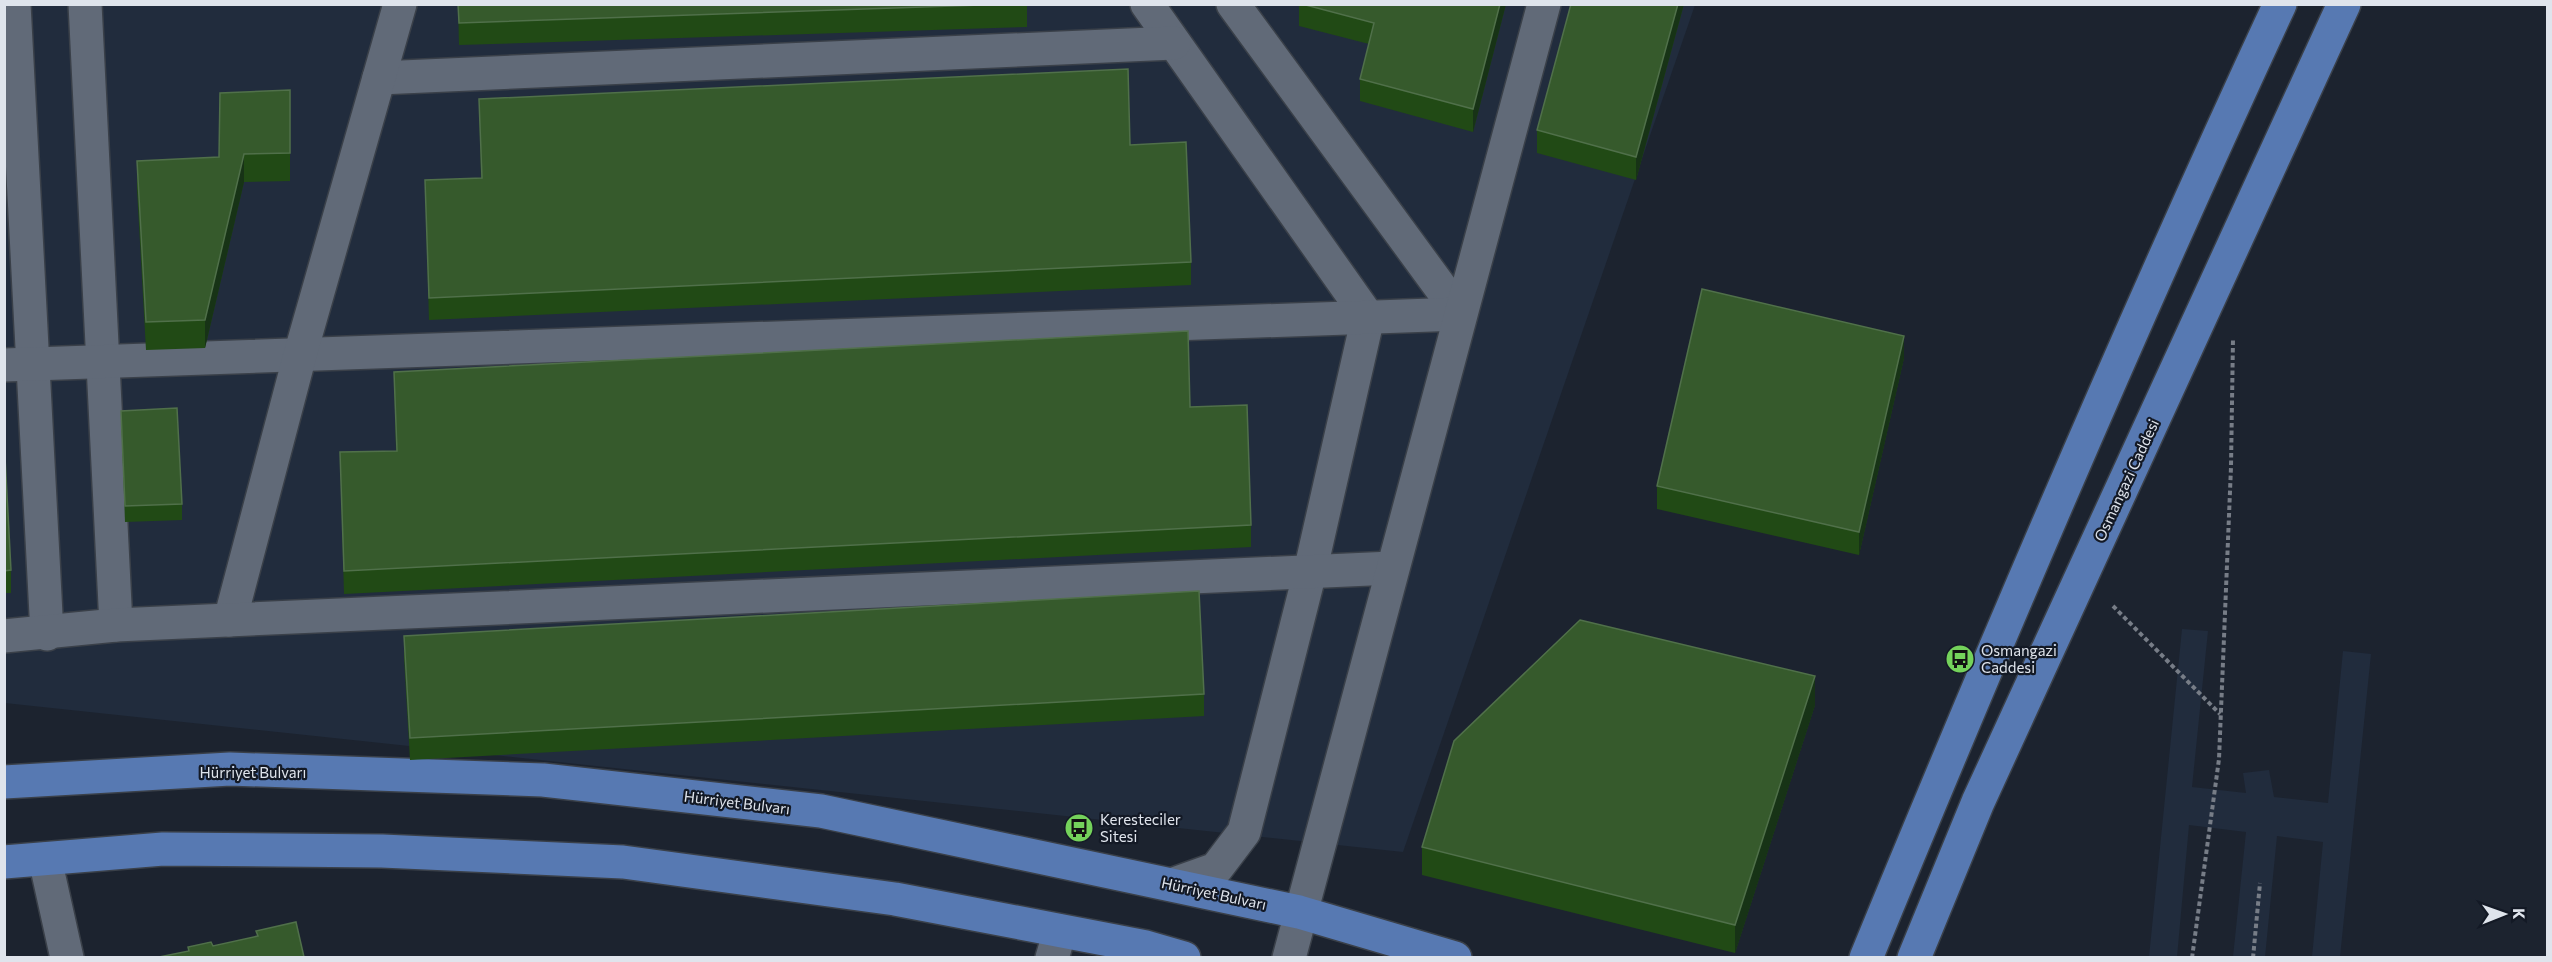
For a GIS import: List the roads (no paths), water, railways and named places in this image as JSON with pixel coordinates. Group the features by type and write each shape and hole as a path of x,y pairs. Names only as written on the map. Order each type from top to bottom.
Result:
{"main road":[{"path":"1866,957 1947,761 2197,183 2280,4"},
{"name":"Osmangazi Caddesi","path":"1914,957 1978,802 2344,4"},
{"name":"Hürriyet Bulvarı","path":"4,782 230,769 543,780 821,811 1299,912 1455,957"},
{"path":"4,862 164,849 382,851 623,862 895,899 1056,944 1184,957"}],"street":[{"path":"14,4 12,97 19,365 47,634"},
{"path":"85,4 116,625"},
{"path":"230,620 300,355 400,4"},
{"path":"1147,4 1368,317 1310,572 1244,832 1216,869 1174,884"},
{"path":"1289,957 1299,912 1544,4"},
{"path":"1242,10 1460,314"},
{"path":"379,78 1174,43"},
{"path":"19,365 1460,314"},
{"path":"4,636 47,634 116,625 1392,568"},
{"path":"45,859 67,957"}],"place":[{"name":"Osmangazi̇ Caddesi̇","path":"1960,659"},
{"name":"Keresteciler Sitesi","path":"1079,828"}]}
